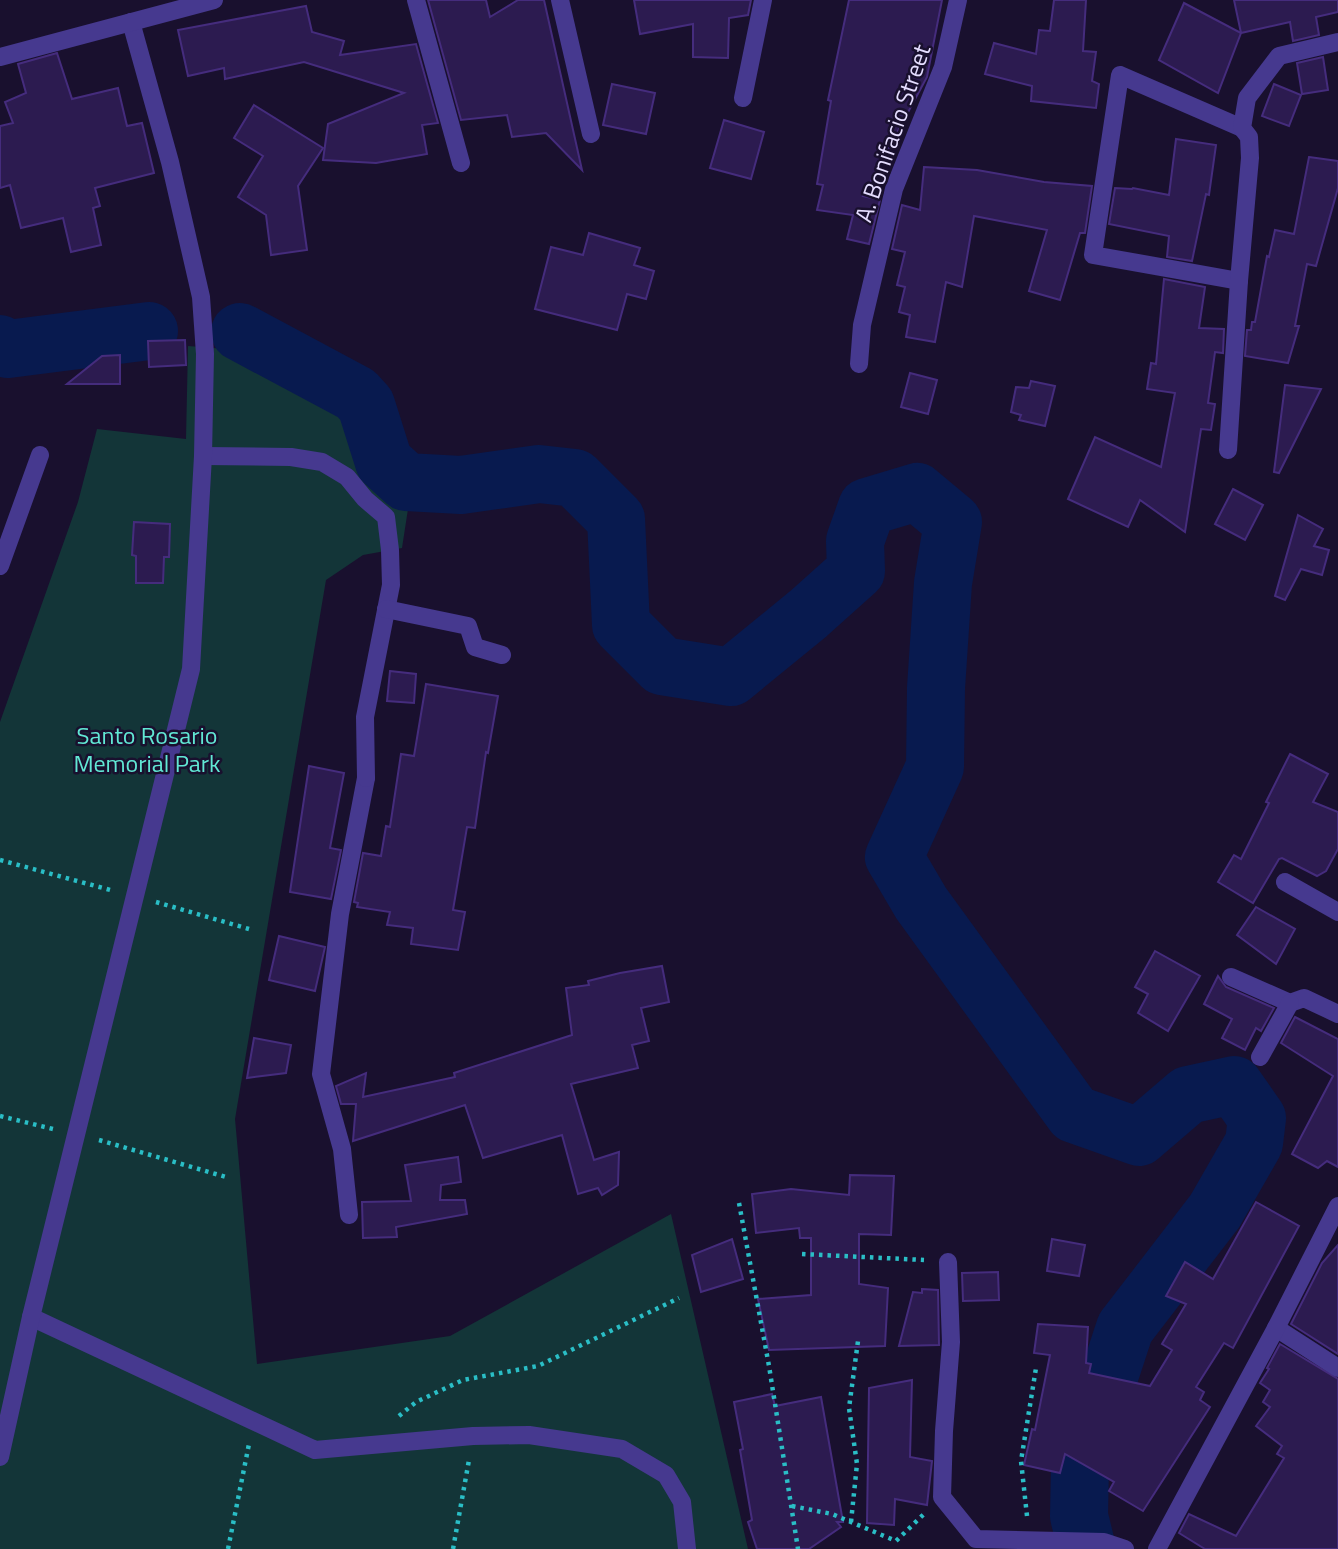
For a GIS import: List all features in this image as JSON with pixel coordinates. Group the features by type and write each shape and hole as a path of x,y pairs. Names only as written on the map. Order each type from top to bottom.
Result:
{"street":[{"path":"0,57 214,0"},
{"path":"416,0 461,163"},
{"path":"560,0 592,134"},
{"path":"743,99 764,0"},
{"name":"A. Bonifacio Street","path":"859,364 862,325 894,189 943,67 958,0"},
{"path":"0,1457 30,1317 191,669 203,456 205,354 201,297 170,162 131,22"},
{"path":"1242,128 1247,98 1279,55 1338,43"},
{"path":"1228,450 1238,281 1250,158 1249,137 1242,128 1120,75 1093,255 1238,281"},
{"path":"0,566 40,455"},
{"path":"203,456 322,462 347,477 365,499 386,517 391,585 365,717 366,778 340,914 321,1074 342,1149 349,1215"},
{"path":"386,609 468,626 475,648 502,655"},
{"path":"1286,882 1338,912"},
{"path":"1231,977 1290,1003"},
{"path":"1260,1057 1290,1003 1304,998 1338,1014"},
{"path":"1157,1549 1276,1328 1338,1206"},
{"path":"948,1262 951,1342 942,1497 976,1539 1104,1542 1125,1549"},
{"path":"30,1317 315,1450 473,1436 529,1435 622,1449 666,1475 682,1502 687,1549"},
{"path":"1276,1328 1338,1368"}],"path":[{"path":"0,1116 76,1134 226,1177"},
{"path":"739,1203 798,1549"},
{"path":"802,1254 948,1262"},
{"path":"386,1444 389,1424 416,1402 463,1380 538,1366 679,1298"},
{"path":"851,1522 857,1464 849,1408 858,1341"},
{"path":"1030,1539 1021,1461 1036,1368"},
{"path":"228,1549 254,1423"},
{"path":"453,1549 473,1436"},
{"path":"791,1506 832,1514 896,1541 942,1497"}],"green space":[{"name":"Santo Rosario Memorial Park","path":"188,346 226,349 353,417 375,485 408,509 402,548 363,555 326,580 235,1119 257,1364 450,1336 671,1214 748,1549 0,1549 0,722 78,502 97,429 186,439"}],"building":[{"path":"428,0 486,0 490,17 518,0 544,0 582,170 546,133 512,137 507,115 461,120"},
{"path":"634,0 751,0 748,15 729,18 728,58 693,57 693,24 640,34"},
{"path":"849,0 942,0 927,77 863,196 880,200 869,244 847,239 853,215 817,210 823,185 817,184 831,101 828,100"},
{"path":"1054,0 1086,0 1083,51 1096,52 1092,81 1099,84 1096,108 1031,101 1032,86 985,74 994,43 1036,54 1039,30 1050,31"},
{"path":"1234,0 1338,0 1338,12 1316,17 1319,35 1293,41 1290,22 1241,33"},
{"path":"1184,3 1241,33 1218,93 1159,60"},
{"path":"306,6 312,32 344,41 340,55 416,44 438,123 422,125 427,154 376,163 323,160 328,124 404,93 304,62 225,79 224,68 188,76 178,30"},
{"path":"57,53 72,99 118,88 127,126 142,123 154,173 95,188 100,206 93,208 101,245 71,252 63,218 21,228 10,185 0,188 0,126 13,123 5,102 26,93 18,64"},
{"path":"1323,57 1328,90 1302,94 1297,63"},
{"path":"612,84 655,93 646,134 603,125"},
{"path":"1274,84 1301,95 1289,126 1262,116"},
{"path":"254,105 323,148 298,186 307,250 271,255 266,215 238,197 263,156 234,138"},
{"path":"724,120 764,132 751,179 710,168"},
{"path":"1176,139 1216,145 1209,195 1206,194 1192,261 1167,257 1169,236 1109,224 1115,188 1133,188 1169,195"},
{"path":"1309,157 1338,161 1338,188 1316,266 1307,264 1295,326 1299,326 1288,363 1245,356 1247,330 1251,330 1252,322 1255,322 1267,256 1269,257 1275,230 1294,234"},
{"path":"924,167 977,170 1044,182 1092,186 1085,233 1080,233 1060,300 1029,291 1047,230 974,216 962,287 946,282 935,342 906,337 910,315 899,312 905,287 897,285 905,252 892,249 902,205 920,210"},
{"path":"589,233 640,248 634,265 654,271 646,299 627,294 617,330 535,309 551,247 583,255"},
{"path":"1164,279 1205,287 1199,328 1224,329 1223,353 1215,352 1208,403 1215,404 1211,430 1201,429 1185,532 1140,500 1128,527 1068,499 1095,437 1161,467 1175,393 1147,389 1151,363 1156,364"},
{"path":"185,340 186,365 149,367 148,341"},
{"path":"120,355 120,384 67,384 102,356"},
{"path":"910,373 937,380 928,414 901,407"},
{"path":"1031,381 1055,386 1045,426 1019,420 1021,415 1011,412 1016,387 1029,388"},
{"path":"1285,385 1321,389 1279,473 1274,472"},
{"path":"1233,489 1263,505 1245,540 1215,524"},
{"path":"1298,515 1323,529 1314,546 1329,550 1322,575 1301,569 1285,600 1275,596"},
{"path":"134,522 170,524 169,557 164,557 163,583 136,583 136,556 132,555"},
{"path":"390,671 416,674 414,703 387,701"},
{"path":"426,684 498,696 488,753 486,752 475,828 467,827 453,910 465,912 458,950 411,944 413,928 387,925 390,912 357,907 358,903 354,902 363,853 381,856 386,826 390,827 401,754 414,756"},
{"path":"1290,754 1328,774 1313,802 1338,812 1338,849 1326,871 1317,876 1282,858 1279,859 1253,903 1218,882 1234,855 1241,859"},
{"path":"309,766 344,773 330,848 341,850 331,899 290,892"},
{"path":"1256,907 1295,929 1276,964 1237,935"},
{"path":"279,936 325,947 315,991 269,980"},
{"path":"1155,951 1200,976 1168,1031 1138,1013 1148,994 1135,987"},
{"path":"662,966 669,1002 641,1008 649,1041 632,1045 638,1068 571,1084 594,1160 619,1152 618,1185 602,1195 598,1188 578,1194 562,1135 483,1158 465,1105 353,1141 356,1104 341,1104 336,1086 366,1073 363,1097 455,1077 454,1073 572,1035 566,988 589,985 588,981 620,973"},
{"path":"1218,976 1226,987 1274,1008 1261,1031 1256,1028 1245,1050 1222,1038 1232,1019 1204,1004"},
{"path":"1295,1017 1338,1039 1338,1167 1327,1161 1318,1168 1292,1154 1333,1076 1281,1043"},
{"path":"254,1038 291,1045 286,1073 247,1078"},
{"path":"458,1157 461,1182 441,1185 440,1200 465,1200 467,1214 396,1227 397,1237 363,1238 362,1202 411,1201 405,1165"},
{"path":"850,1175 894,1176 891,1235 859,1234 859,1284 888,1288 885,1346 769,1350 758,1299 811,1295 811,1238 800,1238 799,1228 756,1233 752,1194 791,1189 849,1195"},
{"path":"1256,1202 1299,1226 1233,1348 1224,1343 1196,1387 1204,1392 1200,1400 1210,1407 1143,1511 1109,1491 1114,1482 1065,1454 1060,1473 1024,1465 1032,1429 1035,1430 1050,1355 1034,1353 1038,1324 1088,1327 1086,1363 1091,1364 1089,1373 1150,1386 1172,1350 1162,1344 1186,1304 1166,1296 1185,1262 1213,1279"},
{"path":"732,1239 743,1279 701,1292 692,1255"},
{"path":"1052,1239 1085,1245 1079,1276 1047,1271"},
{"path":"1338,1245 1338,1354 1291,1324 1322,1263"},
{"path":"998,1272 999,1300 963,1301 962,1273"},
{"path":"922,1289 938,1290 939,1345 899,1346 913,1292 922,1293"},
{"path":"1280,1344 1338,1379 1338,1549 1205,1549 1179,1533 1189,1514 1236,1536 1284,1458 1277,1454 1282,1446 1256,1426 1270,1407 1263,1402 1270,1390 1260,1383"},
{"path":"912,1380 910,1457 932,1461 927,1505 895,1499 894,1525 867,1523 869,1388"},
{"path":"772,1394 775,1406 821,1397 843,1522 837,1522 841,1527 809,1549 757,1549 748,1522 752,1520 734,1402"}],"waterway":[{"path":"0,344 8,349 149,331"},
{"path":"240,332 356,394 366,405 384,462 406,482 461,485 539,474 575,478 616,519 621,625 662,666 731,677 856,571 855,541 867,507 917,492 953,522 943,583 936,688 935,767 894,857 921,903 1074,1114 1139,1137 1188,1095 1234,1085 1257,1118 1254,1143 1215,1211 1125,1328 1080,1465 1079,1516 1087,1549"}]}
